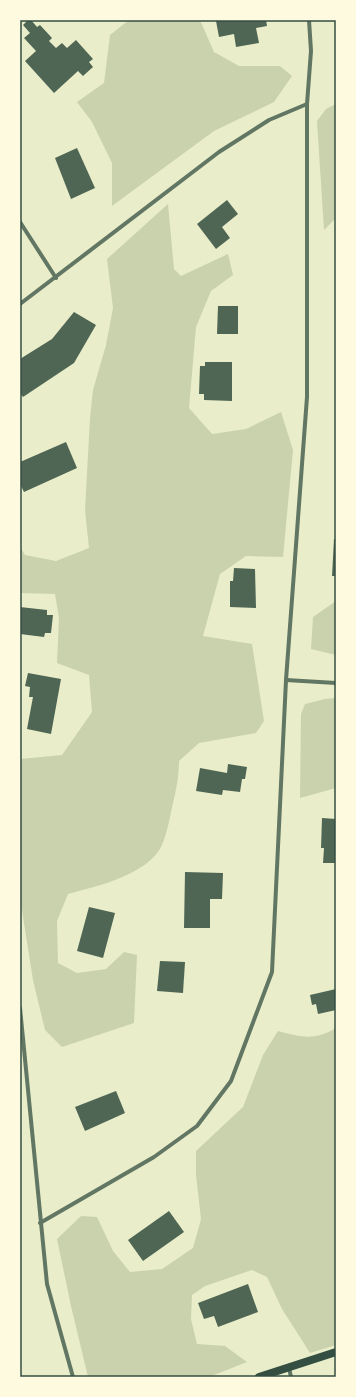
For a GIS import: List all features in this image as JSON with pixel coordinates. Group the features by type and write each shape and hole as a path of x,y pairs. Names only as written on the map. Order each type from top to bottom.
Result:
{"main road":[{"path":"259,1377 336,1352"}],"street":[{"path":"40,1223 154,1157 197,1126 230,1081 272,972 286,680 307,397 308,104 311,51 309,20"},
{"path":"20,304 219,152 269,120 308,104"},
{"path":"20,222 56,278"},
{"path":"286,680 336,683"},
{"path":"20,1008 47,1284 73,1377"},
{"path":"289,1367 291,1377"}],"green space":[{"path":"129,20 200,20 214,52 239,66 280,66 292,76 274,102 214,131 112,206 112,163 92,122 77,102 104,83 110,35"},
{"path":"336,104 336,218 324,230 317,121 326,109"},
{"path":"168,204 174,269 181,276 228,254 233,275 211,291 196,327 189,408 212,434 246,429 281,412 293,450 283,557 246,556 220,574 203,636 252,644 264,721 256,733 199,743 179,761 176,787 165,837 162,845 155,855 145,864 134,872 121,878 68,894 57,921 58,963 77,973 106,969 124,952 137,955 134,1023 62,1047 45,1030 33,980 20,898 20,759 62,755 92,712 89,675 57,663 59,618 55,594 20,593 20,547 25,555 56,561 89,548 85,510 90,418 93,390 106,345 113,308 107,259"},
{"path":"336,601 336,655 311,649 313,617"},
{"path":"336,698 336,788 300,798 301,714 305,704"},
{"path":"336,1028 336,1345 310,1353 282,1309 267,1277 252,1270 205,1286 192,1295 191,1319 197,1344 225,1346 247,1362 209,1377 88,1377 57,1239 81,1216 97,1217 113,1251 130,1272 162,1269 193,1248 201,1219 196,1175 196,1151 243,1107 263,1055 278,1031 308,1037 321,1035"}],"building":[{"path":"28,20 31,20 37,27 40,25 52,38 49,41 56,48 62,43 67,48 76,40 93,59 89,62 93,67 83,76 78,71 54,93 25,61 36,51 24,38 30,33 23,25"},
{"path":"266,20 267,26 256,28 259,43 236,47 234,34 219,37 216,21"},
{"path":"77,148 95,188 71,199 55,158"},
{"path":"227,200 238,214 222,227 230,238 216,249 197,224"},
{"path":"218,306 238,306 238,334 217,334"},
{"path":"74,312 96,325 74,363 23,397 20,393 20,359 52,339"},
{"path":"205,362 232,362 232,401 204,400 204,394 199,394 200,366 205,366"},
{"path":"66,442 77,468 24,492 20,484 20,462"},
{"path":"334,539 336,539 336,576 332,576"},
{"path":"234,568 255,569 256,608 230,607 230,581 233,581"},
{"path":"20,607 47,610 47,615 53,615 51,633 45,633 44,637 20,634"},
{"path":"28,673 61,679 51,734 27,729 33,697 29,697 30,687 25,686"},
{"path":"228,764 247,767 245,779 242,779 240,792 223,790 222,795 196,791 200,768 227,773"},
{"path":"322,818 336,819 336,863 323,863 324,848 321,848"},
{"path":"185,872 223,873 222,899 210,899 210,928 184,928"},
{"path":"89,907 115,913 103,958 77,951"},
{"path":"160,961 185,962 183,993 157,991"},
{"path":"336,989 336,1010 318,1014 316,1004 312,1005 310,995"},
{"path":"116,1091 125,1113 85,1131 75,1107"},
{"path":"169,1211 184,1232 143,1261 128,1240"},
{"path":"248,1284 258,1312 218,1327 214,1316 204,1319 198,1303"}]}
